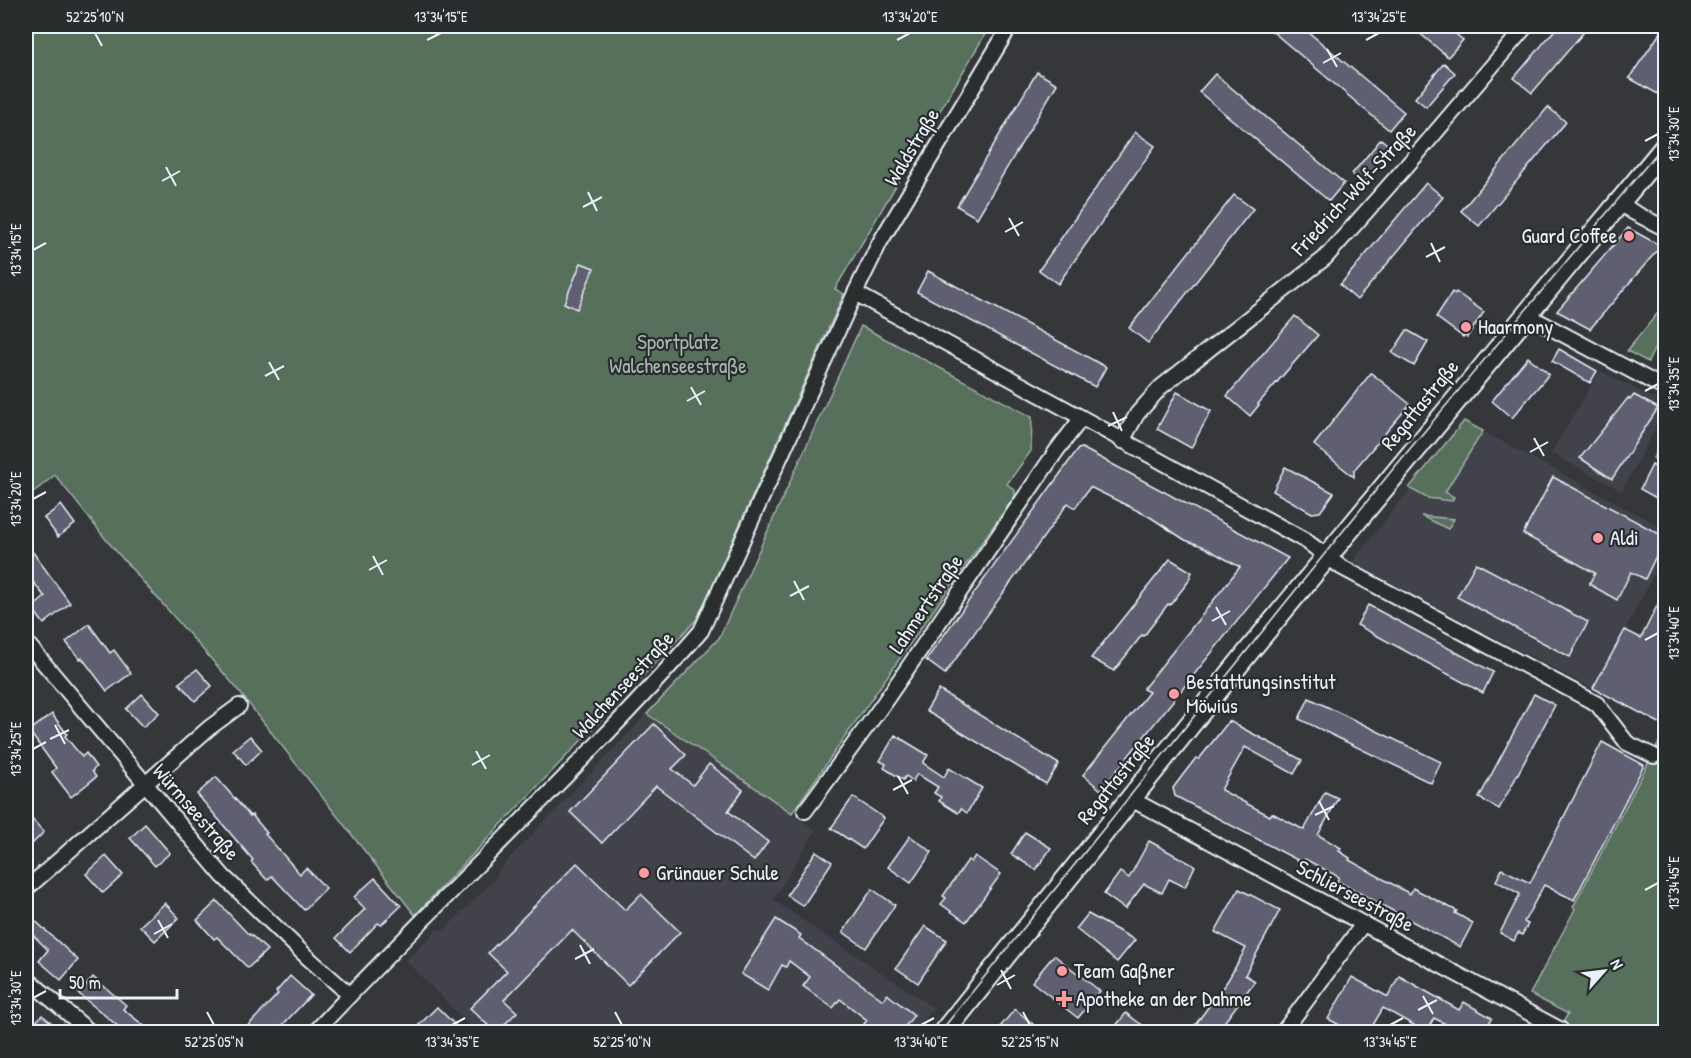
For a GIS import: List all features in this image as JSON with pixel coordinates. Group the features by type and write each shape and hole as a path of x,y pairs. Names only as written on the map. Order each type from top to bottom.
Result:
{"main road":[{"name":"Regattastraße","path":"944,1032 1326,556 1665,146"}],"street":[{"name":"Waldstraße","path":"855,293 880,242 1010,26"},
{"name":"Friedrich-Wolf-Straße","path":"1122,441 1137,414 1166,383 1325,258 1526,26"},
{"path":"1620,202 1633,212 1665,229"},
{"path":"855,293 1306,541 1341,567 1598,704 1627,743 1654,756"},
{"name":"Walchenseestraße","path":"315,1032 539,803 701,631 855,293"},
{"path":"1527,312 1538,321 1665,389"},
{"name":"Lahmertstraße","path":"805,811 881,707 1057,450 1081,419"},
{"name":"Würmseestraße","path":"26,642 224,876 307,957 350,994"},
{"path":"26,889 146,786 209,728 239,706"},
{"name":"Schlierseestraße","path":"1131,799 1561,1030"},
{"path":"1283,1032 1363,924"},
{"path":"26,978 90,1032"}],"shaded area":[{"path":"1600,371 1665,404 1665,409 1622,491 1551,453"},
{"path":"1464,421 1665,529 1665,553 1625,630 1665,651 1665,727 1352,562"},
{"name":"Grünauer Schule","path":"647,714 816,830 773,900 934,1008 915,1032 476,1032 406,961 436,930 444,930 493,881 504,864"}],"green space":[{"name":"Sportplatz Walchenseestraße","path":"26,26 990,26 835,289 844,294 697,619 415,915 234,685 108,542 55,475 26,498"},
{"path":"1665,304 1665,327 1648,362 1627,351"},
{"path":"861,326 1032,417 1031,451 1007,484 1015,490 1015,496 792,813 647,714 719,638"},
{"path":"1464,421 1483,431 1445,492 1454,497 1452,501 1427,498 1409,488"},
{"path":"1665,434 1666,465 1653,458"},
{"path":"1421,516 1454,519 1448,529"},
{"path":"1665,731 1665,1032 1557,1032 1568,1014 1530,994"}],"building":[{"path":"1266,26 1301,26 1404,112 1389,130"},
{"path":"1411,26 1446,26 1463,40 1448,57"},
{"path":"1558,26 1589,26 1532,93 1514,78"},
{"path":"1665,26 1665,98 1629,78"},
{"path":"1444,63 1455,73 1426,107 1415,98"},
{"path":"1037,72 1057,84 977,218 957,206"},
{"path":"1215,74 1344,183 1329,201 1199,92"},
{"path":"1548,107 1566,122 1479,226 1461,211"},
{"path":"1135,132 1155,146 1058,284 1039,270"},
{"path":"1381,139 1392,148 1363,183 1352,174"},
{"path":"1426,183 1443,197 1357,300 1340,285"},
{"path":"1234,195 1253,209 1148,343 1129,328"},
{"path":"1628,228 1661,246 1590,329 1557,311"},
{"path":"581,263 594,268 577,309 564,303"},
{"path":"928,271 1106,367 1095,387 917,292"},
{"path":"1452,292 1455,294 1456,292 1484,312 1467,337 1465,335 1463,337 1436,317"},
{"path":"1295,316 1318,335 1250,416 1227,396"},
{"path":"1407,330 1428,342 1414,366 1392,353"},
{"path":"1559,349 1597,371 1590,383 1552,361"},
{"path":"1528,357 1549,374 1512,418 1492,401"},
{"path":"1371,373 1410,404 1354,470 1354,477 1314,445"},
{"path":"1177,392 1211,411 1191,448 1157,429"},
{"path":"1634,395 1658,408 1612,479 1580,458 1628,398 1630,400"},
{"path":"1082,448 1288,558 1101,790 1083,775 1149,692 1143,689 1240,567 1202,546 1185,540 1150,517 1090,487 1075,508 1068,503 945,674 926,660 1078,449"},
{"path":"1652,465 1665,472 1665,503 1640,489"},
{"path":"1285,467 1334,493 1320,512 1312,513 1273,491"},
{"name":"Aldi","path":"1553,477 1665,537 1645,579 1631,572 1617,600 1589,584 1595,573 1523,534"},
{"path":"61,505 75,524 58,537 44,518"},
{"path":"32,551 70,603 44,624 32,608 45,597 26,573 26,556"},
{"path":"1170,559 1192,572 1188,582 1170,605 1168,604 1114,671 1091,658"},
{"path":"1476,563 1588,622 1570,657 1457,597"},
{"path":"1665,590 1665,726 1593,688 1625,630 1641,638"},
{"path":"1368,605 1493,672 1483,693 1357,625"},
{"path":"89,624 110,653 114,650 131,673 107,691 82,658 80,659 66,642"},
{"path":"197,669 212,686 195,701 179,683"},
{"path":"939,690 1059,764 1046,784 926,711"},
{"path":"142,694 159,713 143,727 126,709"},
{"path":"1534,694 1555,705 1499,809 1479,798"},
{"path":"1309,698 1441,762 1431,783 1299,719"},
{"path":"52,714 67,734 65,736 82,757 86,753 96,767 92,771 96,777 71,797 52,772 56,768 29,731"},
{"path":"1229,721 1302,760 1294,774 1245,747 1221,790 1270,816 1272,813 1304,830 1325,792 1338,798 1318,835 1341,848 1339,851 1350,858 1349,860 1410,894 1413,888 1457,911 1455,913 1473,923 1460,947 1337,881 1339,877 1305,859 1303,863 1175,796 1173,788"},
{"path":"654,724 686,755 672,769 693,785 709,764 743,790 728,811 768,842 754,861 656,786 602,843 570,812"},
{"path":"895,735 928,755 923,763 944,777 949,768 982,788 967,813 961,809 958,813 939,801 941,797 934,793 938,787 917,774 913,781 906,776 903,780 884,768 886,764 880,761"},
{"path":"250,736 262,750 246,765 233,750"},
{"path":"1602,742 1644,765 1574,900 1544,885 1524,922 1528,924 1522,935 1518,933 1514,941 1500,933 1520,894 1496,881 1502,869 1530,883"},
{"path":"216,777 250,816 252,815 267,833 265,834 300,874 306,868 326,888 304,910 272,876 267,880 197,794"},
{"path":"853,797 884,818 863,849 831,828"},
{"path":"26,813 44,832 26,850"},
{"path":"145,824 170,853 155,866 130,838"},
{"path":"1025,832 1051,848 1036,870 1011,854"},
{"path":"910,836 932,852 911,883 888,867"},
{"path":"1149,841 1195,866 1185,887 1169,879 1162,893 1144,884 1125,909 1104,894 1120,872 1129,878"},
{"path":"816,851 832,862 803,906 787,895"},
{"path":"106,856 123,875 103,893 86,874"},
{"path":"975,856 1001,874 966,922 941,904 946,898 943,896 968,860 971,862"},
{"path":"577,863 625,910 641,894 680,932 628,985 572,930 504,1000 517,1012 495,1032 470,1008 507,971 488,953"},
{"path":"375,878 401,906 381,925 378,923 350,952 336,938 365,909 354,897"},
{"path":"872,889 895,905 866,948 843,932"},
{"path":"1239,889 1280,910 1245,975 1255,981 1217,1032 1190,1032 1228,980 1246,948 1215,932"},
{"path":"217,901 249,935 267,950 248,968 217,937 214,939 197,920"},
{"path":"165,903 179,918 155,941 140,926"},
{"path":"1088,914 1135,940 1117,962 1076,929"},
{"path":"29,917 78,960 61,980 39,961 48,950 26,928"},
{"path":"776,919 801,935 799,938 883,1000 887,994 914,1015 901,1032 858,1032 867,1020 840,999 833,1008 803,986 810,977 789,961 786,967 782,965 768,990 741,974"},
{"path":"925,926 947,940 918,983 896,968"},
{"path":"1054,955 1100,991 1078,1018 1032,982"},
{"path":"290,976 311,995 276,1032 242,1032 278,994 276,992"},
{"path":"1399,976 1459,1010 1464,1002 1492,1018 1484,1032 1461,1032 1434,1018 1426,1032 1383,1008 1369,1032 1353,1032 1328,1019 1352,977 1388,997"},
{"path":"93,977 126,1005 123,1009 152,1032 125,1032 79,994"},
{"path":"437,1007 456,1026 450,1032 412,1032"},
{"path":"1015,1009 1033,1024 1027,1032 1007,1032 1000,1027"},
{"path":"1126,1013 1135,1020 1153,1032 1111,1032"},
{"path":"42,1015 63,1032 27,1032"}],"tram line":[{"path":"940,1032 1393,469 1666,142"}],"place":[{"name":"Guard Coffee","path":"1629,236"},
{"name":"Haarmony","path":"1466,327"},
{"name":"Aldi","path":"1598,538"},
{"name":"Bestattungsinstitut Möwius","path":"1174,694"},
{"name":"Grünauer Schule","path":"644,873"},
{"name":"Team Gaßner","path":"1062,971"},
{"name":"Apotheke an der Dahme","path":"1064,999"}]}
